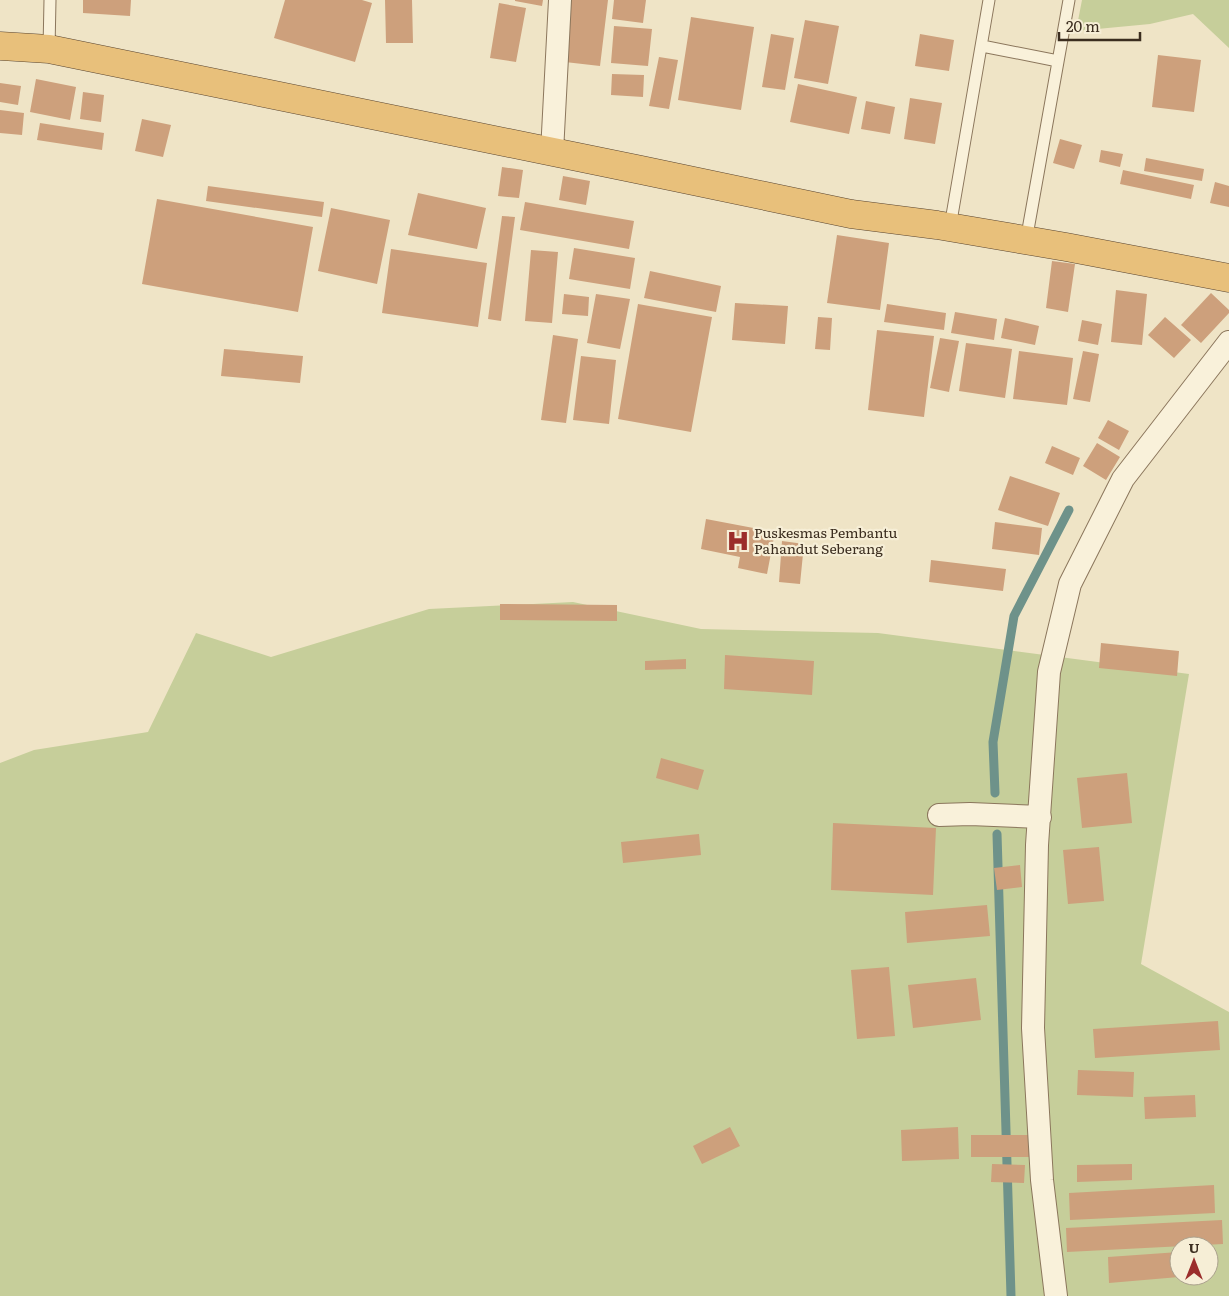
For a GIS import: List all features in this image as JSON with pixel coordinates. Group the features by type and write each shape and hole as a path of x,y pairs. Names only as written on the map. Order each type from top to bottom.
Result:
{"highway":[{"path":"0,46 49,49 852,214 950,227 1229,278"}],"street":[{"path":"552,152 560,0"},
{"path":"1056,1296 1042,1180 1033,1028 1037,845 1049,672 1070,584 1123,479 1229,342"},
{"path":"939,815 970,814 1040,817"}],"lane":[{"path":"49,49 50,0"},
{"path":"950,227 990,0"},
{"path":"1026,241 1069,0"},
{"path":"982,46 1058,61"}],"green space":[{"path":"1082,0 1229,0 1229,48 1193,14 1150,24 1076,31"},
{"path":"573,602 701,629 878,633 1189,674 1141,964 1229,1012 1229,1296 0,1296 0,763 34,750 148,732 196,633 271,657 429,609"}],"building":[{"path":"83,0 131,0 130,16 83,13"},
{"path":"285,0 362,0 372,3 355,62 274,38"},
{"path":"385,0 412,0 413,43 386,43"},
{"path":"515,0 543,0 542,6"},
{"path":"571,0 608,0 600,66 565,62"},
{"path":"614,0 646,0 643,23 612,19"},
{"path":"499,3 526,8 516,62 490,58"},
{"path":"691,17 754,27 741,110 678,100"},
{"path":"805,20 839,26 828,84 794,78"},
{"path":"614,26 652,29 648,66 611,63"},
{"path":"771,34 794,38 785,90 762,87"},
{"path":"920,34 954,40 949,71 915,66"},
{"path":"1158,55 1201,60 1194,112 1152,107"},
{"path":"659,57 678,60 669,109 649,106"},
{"path":"612,74 644,75 643,97 611,95"},
{"path":"36,79 76,87 70,120 30,112"},
{"path":"0,83 21,86 18,105 0,102"},
{"path":"798,84 857,97 849,134 790,122"},
{"path":"83,92 104,95 101,122 80,119"},
{"path":"910,98 942,103 935,144 904,139"},
{"path":"866,101 895,107 890,134 861,129"},
{"path":"0,110 24,113 22,135 0,133"},
{"path":"142,119 171,125 163,157 135,151"},
{"path":"40,123 104,133 102,150 37,140"},
{"path":"1060,139 1082,145 1074,169 1053,163"},
{"path":"1101,150 1123,154 1120,167 1099,162"},
{"path":"1146,158 1204,169 1202,181 1144,171"},
{"path":"502,167 523,170 519,198 498,196"},
{"path":"1123,170 1194,185 1191,199 1120,184"},
{"path":"563,176 590,181 586,205 559,200"},
{"path":"1215,182 1229,186 1229,207 1210,203"},
{"path":"208,186 324,202 322,217 206,201"},
{"path":"418,193 486,208 477,249 408,235"},
{"path":"157,199 313,227 298,312 142,284"},
{"path":"525,202 634,221 629,249 520,230"},
{"path":"331,208 390,220 377,284 318,271"},
{"path":"502,216 515,217 501,321 488,319"},
{"path":"837,235 889,243 880,310 827,303"},
{"path":"574,248 635,258 630,289 569,279"},
{"path":"391,249 487,263 478,327 382,313"},
{"path":"531,250 558,252 552,323 525,321"},
{"path":"1052,261 1075,264 1068,312 1046,308"},
{"path":"650,271 721,286 716,312 644,298"},
{"path":"1116,290 1147,294 1142,345 1111,342"},
{"path":"1211,293 1229,310 1229,313 1201,343 1181,325"},
{"path":"564,294 589,297 588,316 562,314"},
{"path":"596,294 630,299 620,349 587,343"},
{"path":"735,303 788,306 785,344 732,340"},
{"path":"638,304 712,317 691,432 618,419"},
{"path":"887,304 946,313 944,330 884,322"},
{"path":"955,312 997,319 994,340 951,333"},
{"path":"818,317 832,318 830,350 815,349"},
{"path":"1165,317 1191,340 1174,358 1148,335"},
{"path":"1005,318 1039,326 1035,345 1001,338"},
{"path":"1082,320 1102,324 1098,345 1078,341"},
{"path":"877,330 934,336 924,417 868,410"},
{"path":"553,335 578,339 566,423 541,420"},
{"path":"940,338 959,341 949,392 930,388"},
{"path":"966,343 1012,349 1005,398 959,391"},
{"path":"224,349 303,356 300,383 221,376"},
{"path":"1019,351 1073,358 1067,405 1013,399"},
{"path":"1083,351 1099,354 1090,402 1073,399"},
{"path":"581,356 616,360 609,424 573,420"},
{"path":"1108,420 1129,431 1119,450 1098,438"},
{"path":"1097,443 1120,457 1106,480 1083,466"},
{"path":"1052,446 1080,458 1073,475 1045,463"},
{"path":"1010,476 1060,493 1048,526 998,510"},
{"name":"Puskesmas Pembantu Pahandut Seberang","path":"706,519 775,532 767,574 738,568 740,557 701,549"},
{"path":"995,522 1042,528 1039,555 992,549"},
{"path":"782,541 804,544 800,584 779,582"},
{"path":"931,560 1006,569 1003,591 929,582"},
{"path":"500,604 617,605 617,621 500,620"},
{"path":"1101,643 1179,651 1177,676 1099,668"},
{"path":"725,655 814,661 812,695 724,689"},
{"path":"686,659 686,669 645,670 645,661"},
{"path":"661,758 704,770 698,790 656,778"},
{"path":"1127,773 1132,823 1082,828 1077,778"},
{"path":"833,823 936,828 933,895 831,890"},
{"path":"699,834 701,855 623,863 621,842"},
{"path":"1099,847 1104,901 1068,904 1063,850"},
{"path":"1020,865 1022,887 997,890 994,868"},
{"path":"987,905 990,936 907,943 905,912"},
{"path":"889,967 895,1036 857,1039 851,970"},
{"path":"976,978 981,1020 913,1028 908,985"},
{"path":"1218,1021 1220,1050 1095,1058 1093,1029"},
{"path":"1078,1070 1134,1072 1133,1097 1077,1095"},
{"path":"1195,1095 1196,1117 1145,1119 1144,1097"},
{"path":"730,1127 740,1146 702,1164 693,1146"},
{"path":"958,1127 959,1159 902,1161 901,1130"},
{"path":"971,1135 1032,1135 1032,1157 971,1157"},
{"path":"992,1164 1025,1165 1024,1183 991,1182"},
{"path":"1132,1164 1132,1180 1077,1182 1077,1165"},
{"path":"1214,1185 1215,1213 1070,1220 1069,1193"},
{"path":"1222,1220 1223,1244 1219,1244 1219,1236 1169,1236 1169,1247 1067,1252 1066,1228"},
{"path":"1169,1253 1169,1278 1109,1283 1108,1257"}],"waterway":[{"path":"995,793 993,742 1014,616 1069,510"},
{"path":"997,834 1011,1296"}],"place":[{"name":"Puskesmas Pembantu Pahandut Seberang","path":"738,541"}]}
